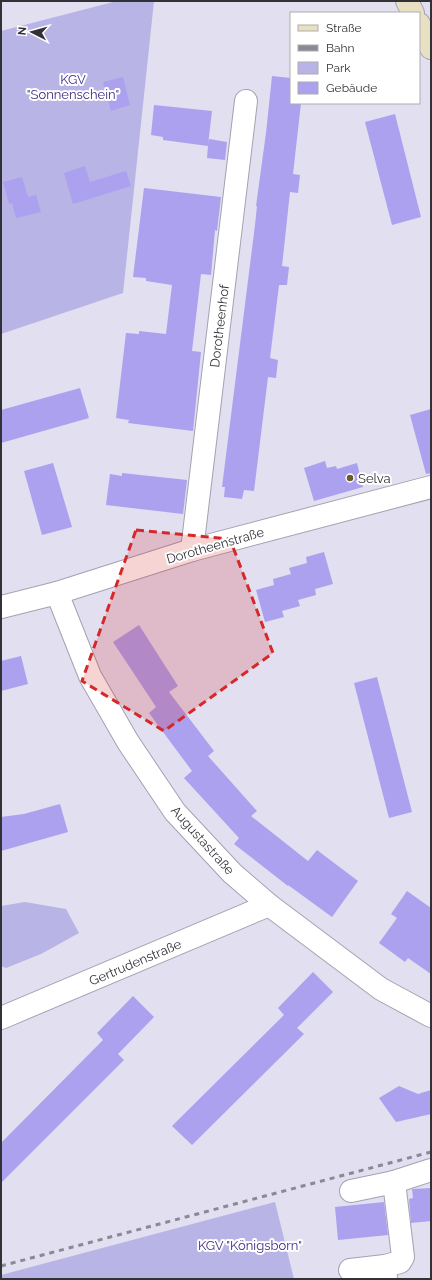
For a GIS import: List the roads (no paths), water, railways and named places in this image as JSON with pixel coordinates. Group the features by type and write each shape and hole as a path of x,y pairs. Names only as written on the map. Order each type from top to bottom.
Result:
{"street":[{"path":"407,1 412,12"},
{"path":"420,26 431,48"},
{"name":"Dorotheenhof","path":"192,550 246,101"},
{"name":"Dorotheenstraße","path":"1,607 57,593 192,550 431,487"},
{"name":"Augustastraße","path":"57,593 90,676 128,742 175,812 232,873 269,905 381,989 431,1016"},
{"name":"Gertrudenstraße","path":"1,1018 269,905"},
{"path":"351,1191 394,1182 431,1170"},
{"path":"350,1270 385,1273 400,1262 403,1257 394,1182"}],"railway":[{"path":"1,1266 431,1152"}],"place":[{"name":"Selva","path":"350,478"}],"park label":[{"name":"KGV \"Sonnenschein\"","path":"73,86"},
{"name":"KGV \"Königsborn\"","path":"250,1245"}]}
